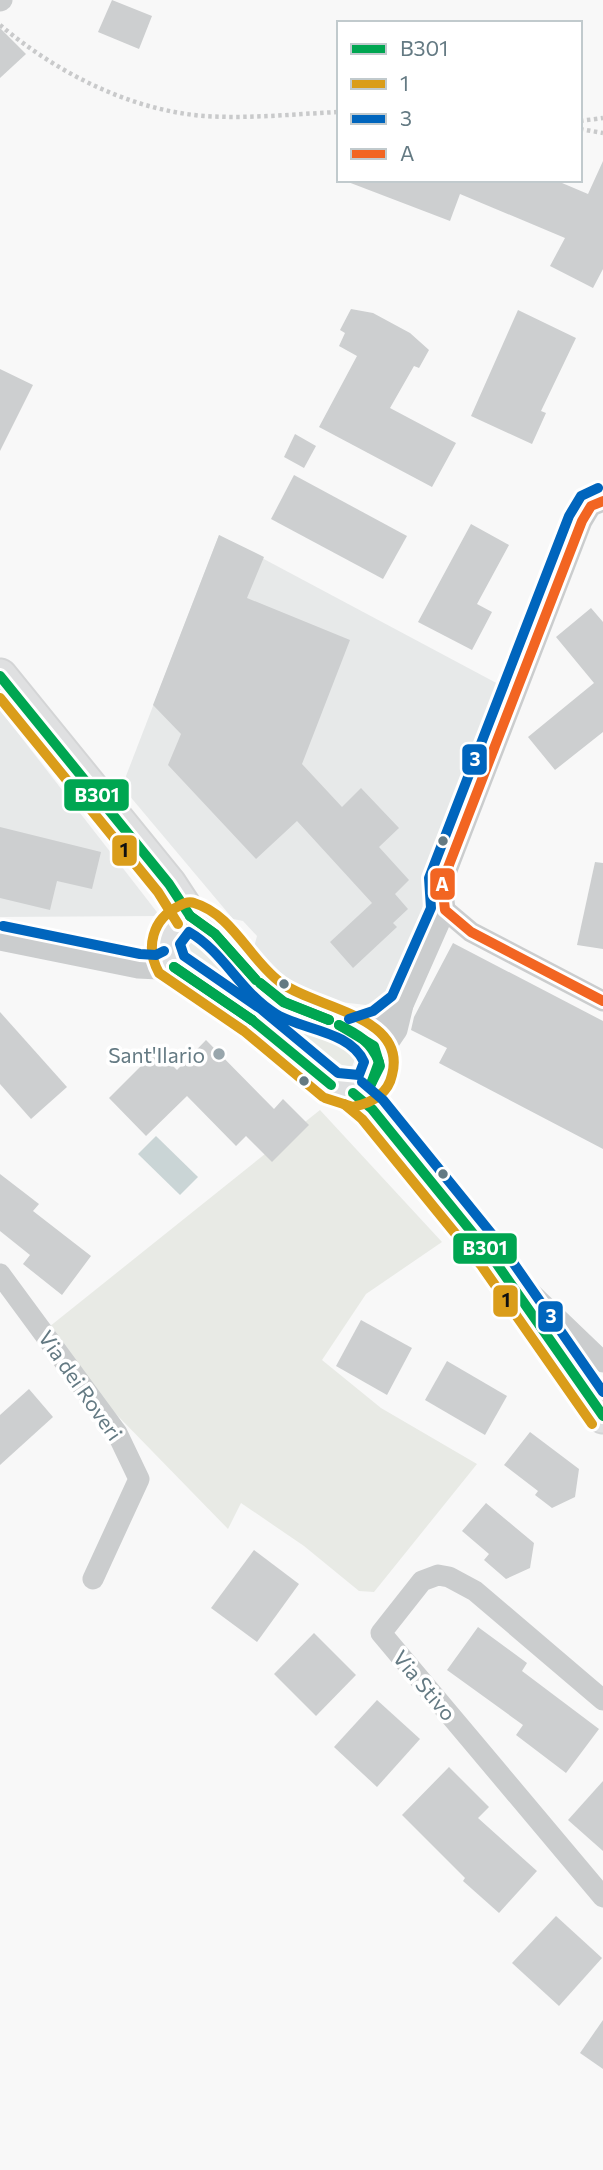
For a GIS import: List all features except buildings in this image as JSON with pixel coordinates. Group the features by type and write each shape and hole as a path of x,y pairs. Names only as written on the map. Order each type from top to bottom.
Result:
{"main road":[{"path":"0,676 169,884 190,916 205,923 259,984 282,1002 354,1032 373,1044 378,1058 377,1075 370,1086 353,1093"},
{"path":"190,916 179,920 164,942 164,953 170,964 252,1020 331,1085 353,1093 372,1109 492,1257 603,1416"}],"street":[{"path":"378,1058 397,1030 403,1005 445,910 442,883 582,521 591,506 601,497"},
{"path":"445,910 471,932 603,1001"},
{"path":"0,940 138,968 159,969 170,964"},
{"path":"354,1032 380,1023 403,1005"},
{"path":"492,1257 603,1362"},
{"name":"Via dei Roveri","path":"0,1274 117,1433 139,1479 93,1579"},
{"name":"Via Stivo","path":"603,1700 475,1591 449,1577 438,1575 422,1581 381,1633 603,1898"}],"path":[{"path":"0,25 59,69 156,106 202,116 264,117 337,112"},
{"path":"582,121 603,118"},
{"path":"582,129 603,133"}],"shaded area":[{"path":"219,535 502,686 435,854 426,882 419,932 393,996 390,994 366,1005 331,1001 299,991 267,970 253,951 257,936 243,921 233,919 128,794 126,776"},
{"path":"0,710 160,916 0,917"},
{"path":"186,938 194,938 216,965 249,994 312,1033 357,1053 352,1067 342,1065 180,952"},
{"path":"320,1110 442,1242 366,1294 322,1360 381,1408 477,1464 374,1592 359,1591 304,1546 241,1503 228,1529 39,1335"},
{"path":"156,1136 198,1177 180,1195 138,1154"}],"transit line":[{"name":"3","path":"349,1019 373,1011 392,996 431,908 429,878 569,516 581,496 598,488"},
{"name":"A","path":"603,501 591,506 582,521 442,883 445,910 471,932 603,1001"},
{"name":"B301","path":"0,676 169,884 190,916"},
{"name":"1","path":"0,698 158,892 178,924"},
{"name":"1","path":"323,1097 244,1031 159,973 152,954 152,944 157,926 163,918 188,902 207,909 230,927 280,982 354,1016 372,1026 386,1039 393,1055 392,1075 383,1092 372,1100 353,1107 325,1098"},
{"name":"B301","path":"190,916 215,934 256,980"},
{"name":"B301","path":"190,916 215,934 256,980"},
{"name":"3","path":"3,926 140,954 156,955 164,951"},
{"name":"3","path":"189,932 212,950 253,995 276,1014 337,1037 358,1052 364,1062 359,1075 338,1073 261,1009 184,956 180,944 189,932"},
{"name":"B301","path":"174,967 252,1020"},
{"name":"B301","path":"174,967 252,1020"},
{"name":"B301","path":"260,983 284,1002 329,1020"},
{"name":"B301","path":"260,983 283,1002 329,1020"},
{"name":"B301","path":"252,1020 331,1085"},
{"name":"B301","path":"339,1025 374,1046 380,1066 371,1084"},
{"name":"B301","path":"339,1025 363,1039 376,1055 379,1062 371,1084"},
{"name":"3","path":"362,1082 383,1100 503,1248 603,1392"},
{"name":"B301","path":"353,1093 372,1109 492,1257 603,1416"},
{"name":"1","path":"344,1104 362,1119 481,1265 592,1424"}],"place":[{"name":"Sant'Ilario","path":"219,1054"}]}
